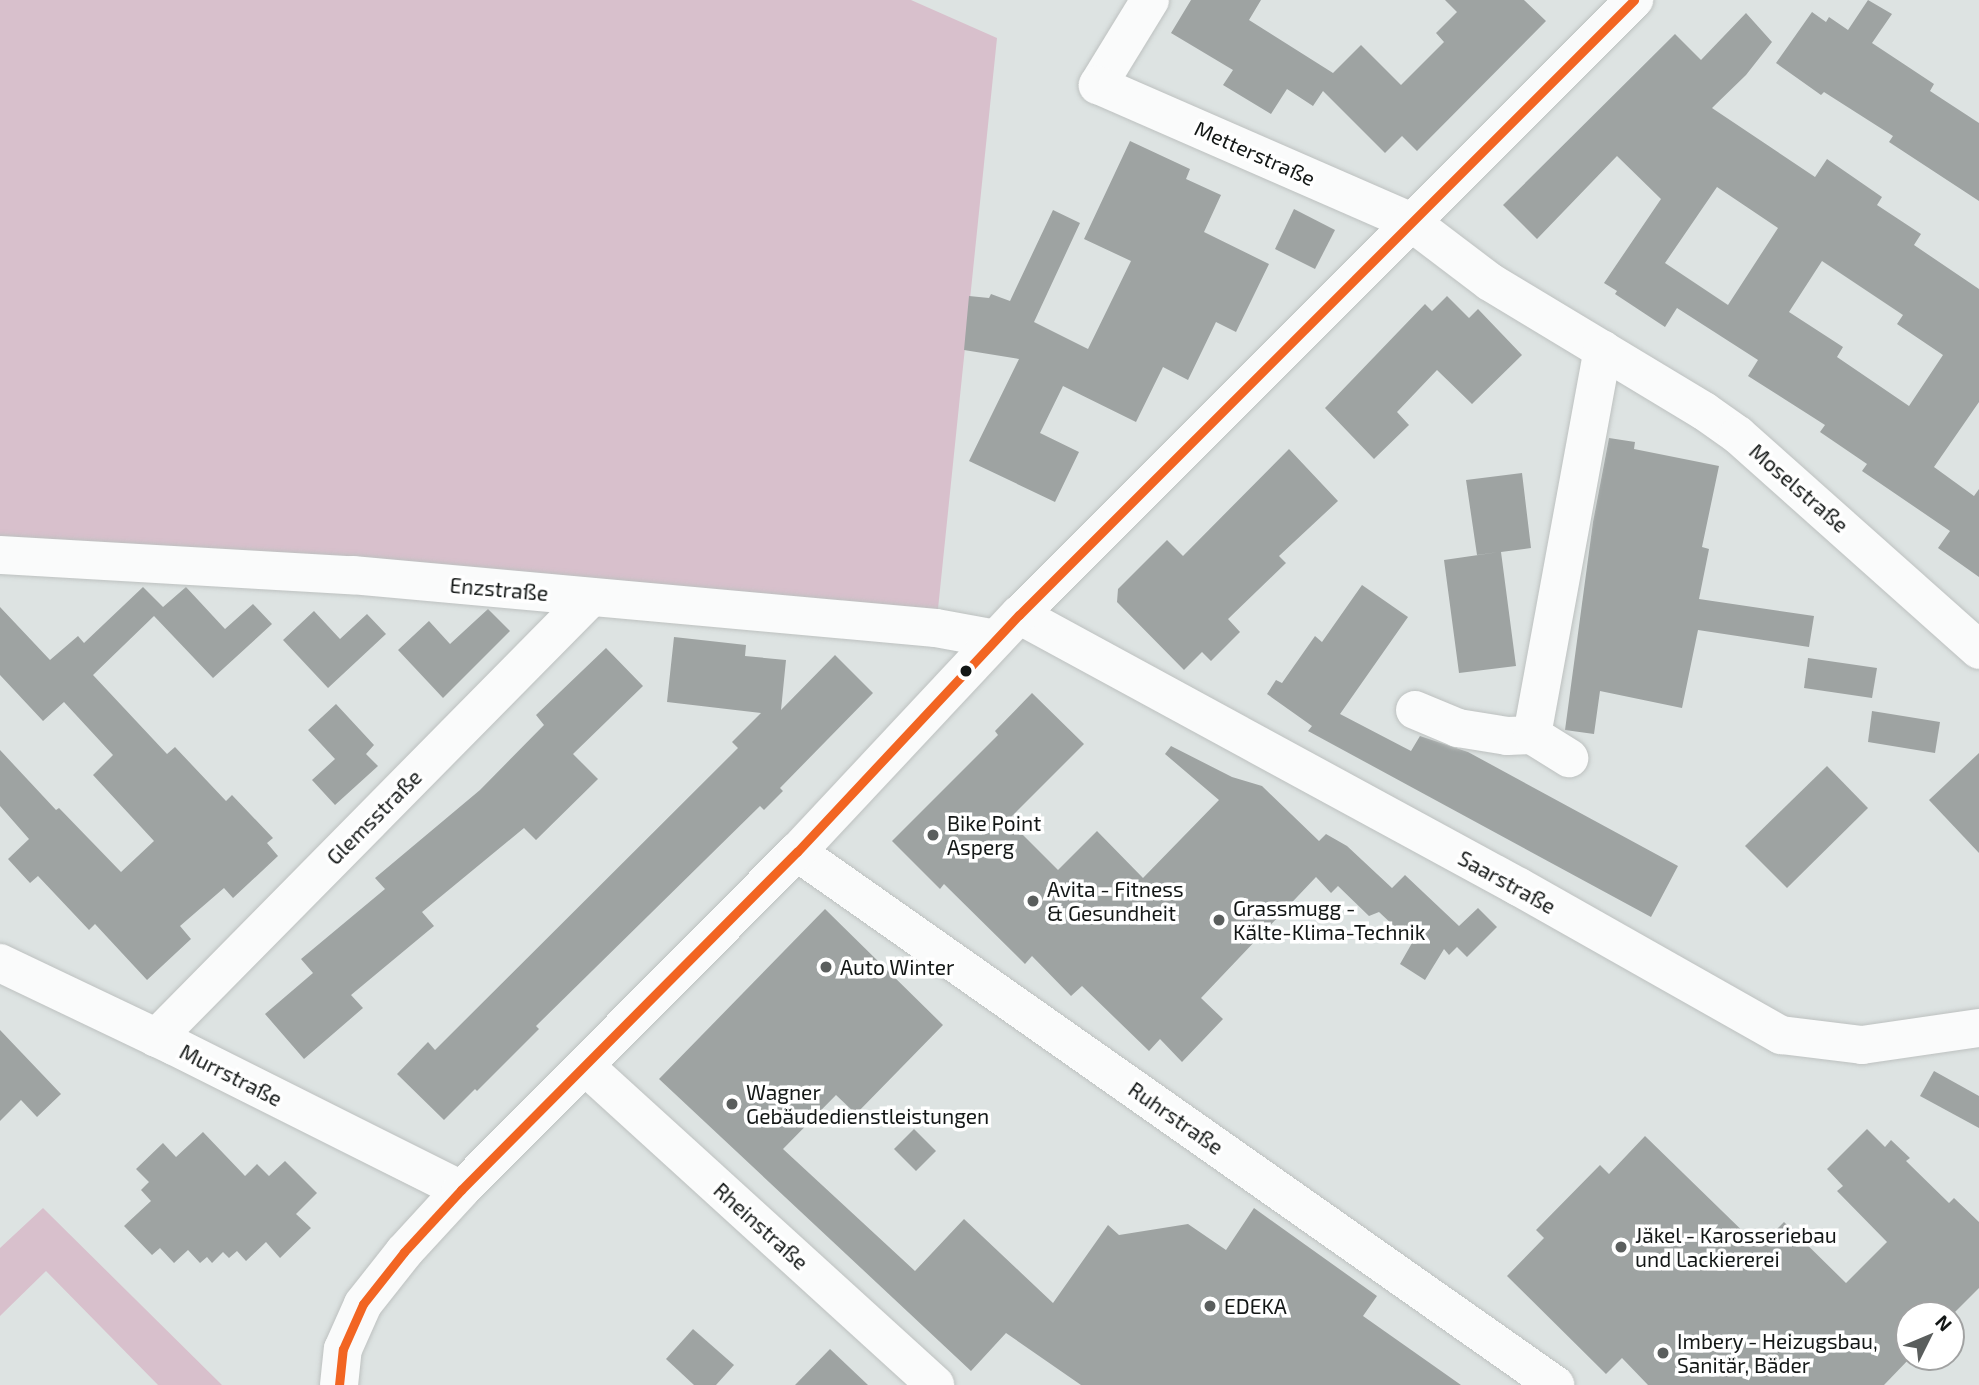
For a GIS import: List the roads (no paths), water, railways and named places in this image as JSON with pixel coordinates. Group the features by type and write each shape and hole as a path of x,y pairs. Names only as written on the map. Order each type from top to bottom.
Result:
{"street":[{"name":"Metterstraße","path":"1150,0 1098,85 1411,222"},
{"path":"339,1381 343,1349 363,1304 404,1252 461,1190 797,852 1008,627 1634,0"},
{"name":"Moselstraße","path":"1411,222 1490,282 1704,411 1746,442 1979,650"},
{"path":"1532,735 1603,349"},
{"name":"Enzstraße","path":"0,555 352,575 936,628 1008,627"},
{"name":"Glemsstraße","path":"156,1038 591,597"},
{"name":"Saarstraße","path":"1008,627 1519,887 1781,1035 1862,1045 1979,1028"},
{"path":"1415,710 1458,728 1507,736 1532,735 1569,758"},
{"name":"Ruhrstraße","path":"797,852 1555,1385"},
{"name":"Murrstraße","path":"0,963 461,1190"},
{"name":"Rheinstraße","path":"586,1067 935,1385"}],"place":[{"name":"Bike Point Asperg","path":"933,835"},
{"name":"Avita - Fitness & Gesundheit","path":"1033,901"},
{"name":"Grassmugg - Kälte-Klima-Technik","path":"1219,920"},
{"name":"Auto Winter","path":"826,967"},
{"name":"Wagner Gebäudedienstleistungen","path":"732,1104"},
{"name":"Jäkel - Karosseriebau und Lackiererei","path":"1621,1247"},
{"name":"EDEKA","path":"1210,1306"},
{"name":"Imbery - Heizugsbau, Sanitär, Bäder","path":"1663,1353"}]}
